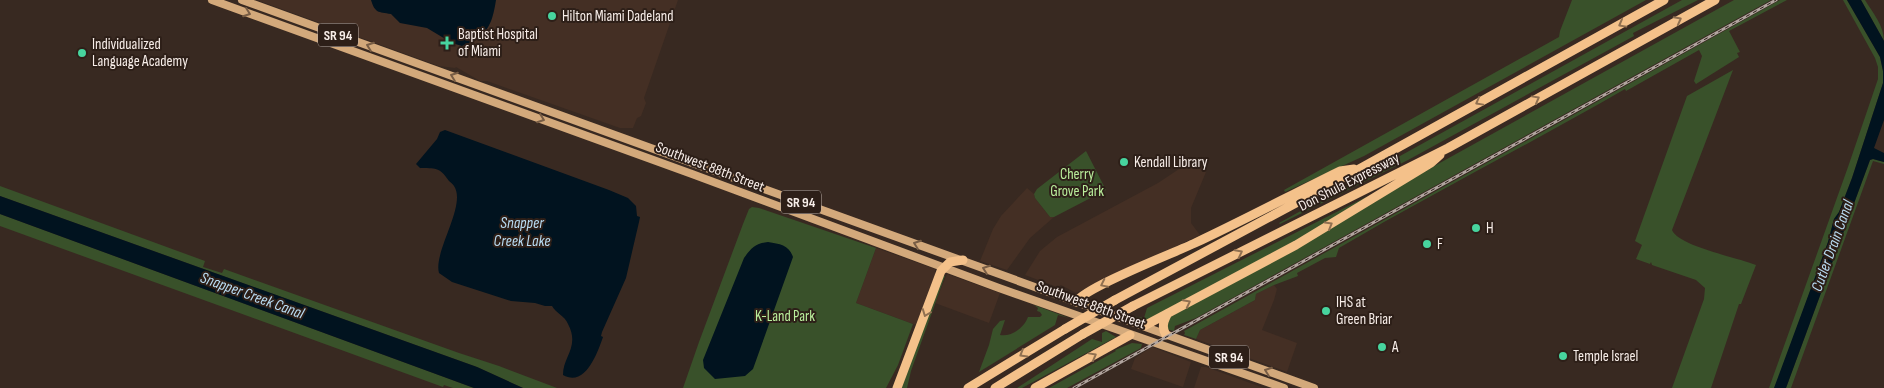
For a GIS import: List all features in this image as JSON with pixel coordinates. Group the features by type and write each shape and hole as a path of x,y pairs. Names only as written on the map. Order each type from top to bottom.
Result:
{"highway":[{"name":"Don Shula Expressway","path":"968,388 1065,328 1115,300 1361,168 1664,0"},
{"name":"Don Shula Expressway","path":"995,388 1132,306 1448,148 1715,0"},
{"path":"1144,326 1336,221 1431,163 1448,148"},
{"path":"1076,302 1082,295 1101,285 1198,242 1340,172 1361,168"},
{"path":"897,388 944,268 950,262 963,260"},
{"path":"1166,335 1163,322 1168,313"},
{"path":"1035,388 1130,334"},
{"path":"892,388 908,361"},
{"path":"998,388 1011,378"}],"main road":[{"name":"Southwest 88th Street","path":"212,0 226,2 420,76 944,268 1284,388"},
{"name":"Southwest 88th Street","path":"242,0 1314,388"},
{"path":"416,62 420,76"},
{"path":"749,195 753,185"},
{"path":"816,221 820,209"},
{"path":"1076,302 1075,308 1079,316"},
{"path":"1130,334 1144,326"},
{"path":"1215,364 1221,363 1228,357"}],"shaded area":[{"path":"257,0 678,0 644,98 646,103 641,116 637,118 633,128 620,128 487,81 480,81 456,67 439,66"},
{"path":"1194,159 1206,172 1191,208 1191,223 1200,235 1076,293 1061,285 1057,287 1025,275 1040,251 1057,237 1158,183"},
{"path":"1027,188 1034,194 1050,217 1054,217 1030,238 1007,270 980,261 993,229 1001,216"},
{"path":"876,248 935,269 935,275 916,325 856,303"},
{"path":"947,274 1000,293 989,323 935,303"},
{"path":"1274,285 1277,289 1262,330 1297,343 1287,372 1196,339 1200,330 1255,300 1256,294"},
{"path":"1152,347 1191,362 1183,387 1131,369 1135,358"},
{"path":"1201,367 1206,367 1264,388 1194,388"}],"green space":[{"path":"1572,0 1646,0 1364,156 1285,192 1284,190 1559,37"},
{"path":"1682,0 1698,0 1633,33 1634,36 1408,160 1279,223"},
{"path":"1734,0 1771,0 1196,318 1175,326 1174,331 1166,329 1170,317 1409,180"},
{"path":"1780,0 1787,0 1729,31 1740,52 1737,53 1739,57 1696,84 1694,81 1702,56 1699,50 1374,228 1339,248 1336,257 1325,258 1297,273 1298,276 1256,294 1255,300 1200,330 1196,339 1184,335 1184,331"},
{"path":"1843,0 1847,0 1880,57 1883,83 1852,178 1839,212 1834,219 1828,242 1778,380 1774,388 1769,388 1878,79 1878,67 1875,58"},
{"path":"1861,0 1865,0 1878,20 1884,35 1884,41"},
{"path":"1733,70 1672,230 1677,236 1697,246 1756,265 1741,304 1739,304 1711,388 1672,388 1704,299 1705,288 1696,280 1652,265 1651,262 1650,264 1636,259 1642,245 1635,241 1687,96"},
{"name":"Cherry Grove Park","path":"1086,151 1106,190 1054,217 1050,217 1034,194 1037,189"},
{"path":"1870,160 1884,162 1884,164 1873,161 1791,388 1786,388"},
{"path":"0,186 205,261 203,267 222,273 224,269 557,388 523,388 477,367 0,196"},
{"path":"1368,196 1353,209 1147,322 1131,316 1144,318 1147,308"},
{"name":"K-Land Park","path":"752,207 876,248 856,303 913,324 898,365 886,388 683,388 743,224 749,209"},
{"path":"0,214 474,388 453,388 444,385 443,387 0,226"},
{"path":"943,275 945,276 911,371 907,388 900,388"},
{"path":"1034,305 1069,318 1058,315 1055,325 979,372 993,329 1000,321 1005,320 1000,335 1008,335 1017,331 1028,317 1040,317 1042,315"},
{"path":"1106,331 1116,337 1022,388 1017,388 1092,339 1102,342 1102,333"},
{"path":"1132,343 1142,344 1141,348 1067,388 1049,388 1115,350"}],"water":[{"path":"371,0 496,0 493,17 487,29 483,34 462,46 452,43 427,28 400,23 391,14 376,10"},
{"name":"Cutler Drain Canal","path":"1847,0 1861,0 1884,41 1884,120 1874,148 1884,153 1884,162 1870,160 1786,388 1774,388 1828,242 1834,219 1839,212 1852,178 1883,83 1880,57"},
{"name":"Snapper Creek Lake","path":"445,130 609,190 628,198 636,206 637,216 640,217 626,278 602,332 601,336 603,337 598,351 590,366 578,377 571,378 563,375 565,362 572,345 571,332 567,321 552,306 511,301 452,282 439,273 438,264 456,205 457,194 454,185 442,173 433,169 420,168 416,164 437,139 440,132"},
{"name":"Snapper Creek Canal","path":"0,196 477,367 523,388 474,388 0,214"},
{"path":"768,242 780,244 789,250 793,257 753,369 745,376 715,379 704,368 703,360 744,258 754,247"}],"railway":[{"path":"1074,388 1776,0"}],"place":[{"name":"Hilton Miami Dadeland","path":"552,16"},
{"name":"Baptist Hospital of Miami","path":"447,43"},
{"name":"Individualized Language Academy","path":"82,53"},
{"name":"Kendall Library","path":"1124,162"},
{"name":"H","path":"1476,228"},
{"name":"F","path":"1427,244"},
{"name":"IHS at Green Briar","path":"1326,311"},
{"name":"A","path":"1382,347"},
{"name":"Temple Israel","path":"1563,356"}]}
